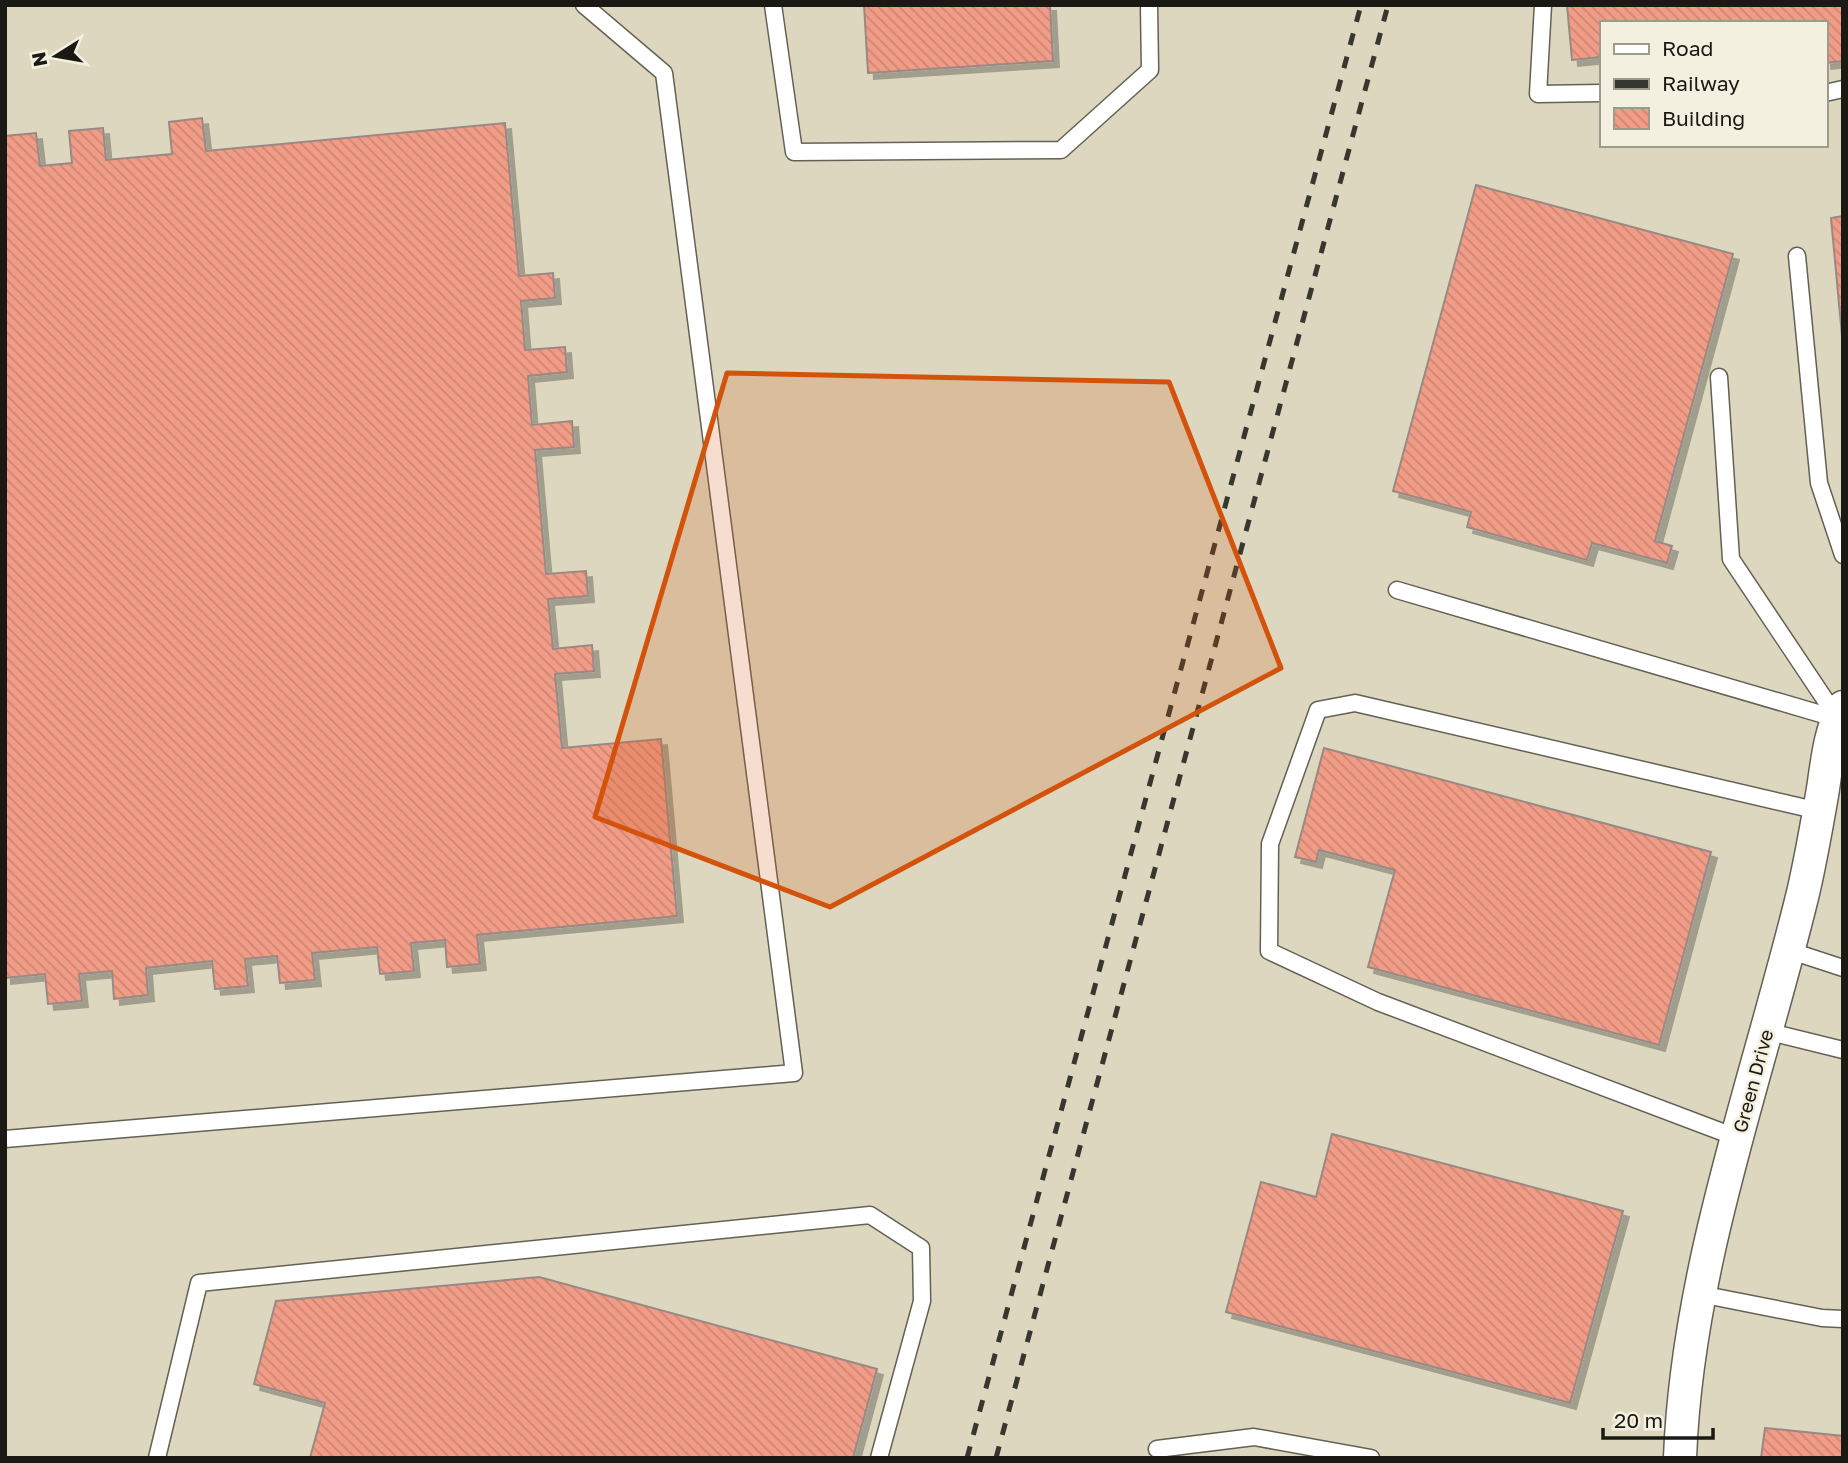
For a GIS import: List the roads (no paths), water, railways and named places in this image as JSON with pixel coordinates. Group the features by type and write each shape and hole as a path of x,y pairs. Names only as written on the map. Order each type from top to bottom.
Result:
{"street":[{"name":"Green Drive","path":"1680,1458 1682,1405 1700,1294 1803,892 1830,744 1840,713"}],"lane":[{"path":"5,1139 794,1073 664,73 584,5"},
{"path":"773,5 794,152 807,152 1061,150 1150,70 1149,5"},
{"path":"1544,5 1538,94 1600,93"},
{"path":"1797,256 1819,483 1843,555"},
{"path":"1719,377 1731,559 1840,713"},
{"path":"1397,590 1840,713"},
{"path":"1738,1138 1378,1002 1269,951 1270,844 1318,710 1355,703 1819,811"},
{"path":"1788,950 1843,968"},
{"path":"1766,1031 1843,1050"},
{"path":"157,1458 199,1283 870,1215 921,1248 922,1301 879,1458"},
{"path":"1700,1294 1843,1320"},
{"path":"1157,1449 1254,1437 1371,1458"}],"railway":[{"path":"967,1458 1361,5"},
{"path":"996,1458 1388,5"}]}
